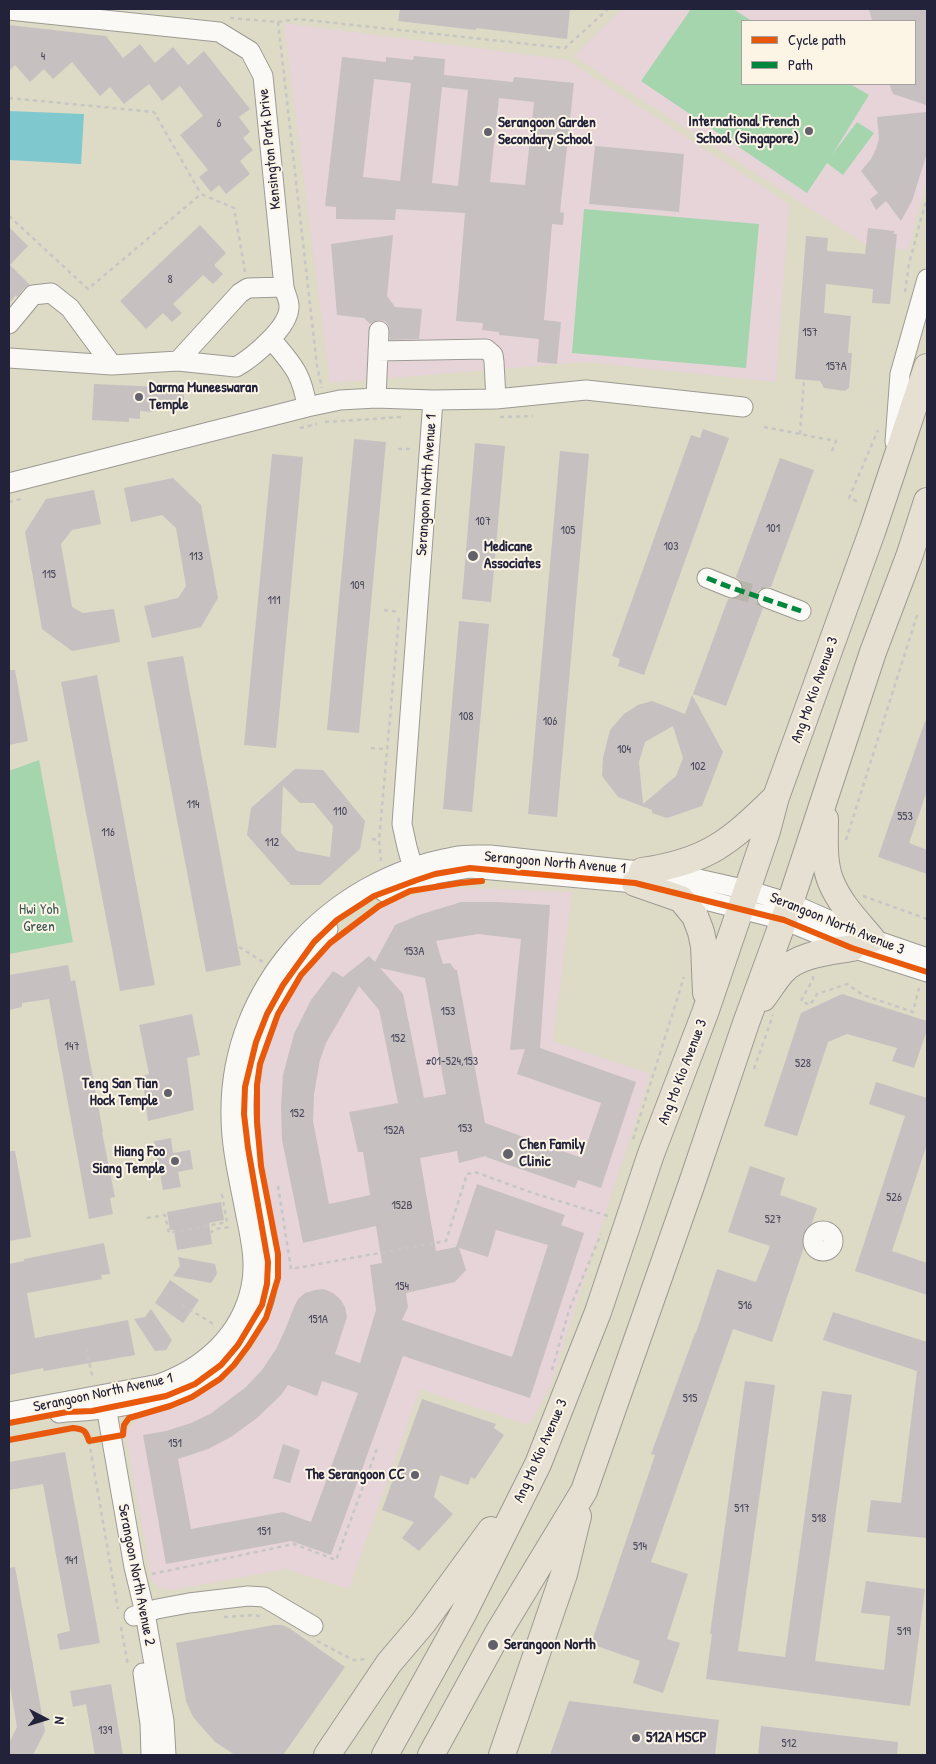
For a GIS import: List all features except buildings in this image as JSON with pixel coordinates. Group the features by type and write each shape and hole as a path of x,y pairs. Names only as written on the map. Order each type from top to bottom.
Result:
{"highway":[{"name":"Ang Mo Kio Avenue 3","path":"385,1755 463,1614 538,1464 598,1312 651,1154 705,1014 767,831 776,797 850,594 927,367"},
{"path":"502,1755 564,1574 584,1490 689,1192 746,1023 787,912 873,652 927,501"},
{"path":"850,594 853,603 858,606 880,613 888,611"},
{"path":"638,877 706,854 726,842 776,797"},
{"path":"746,1023 782,971 797,961 862,944 830,881 825,852 824,801"},
{"path":"638,877 681,899 695,916 704,946 705,1014"},
{"path":"327,1755 389,1663 450,1586 538,1464"},
{"path":"431,1755 498,1633 584,1490"}],"street":[{"name":"Kensington Park Drive","path":"9,10 112,14 219,32 250,51 263,76 284,287 289,307 284,323 271,339 236,367 178,361 112,365 9,358"},
{"path":"892,471 900,374 927,279"},
{"path":"178,361 240,294 248,288 284,287"},
{"path":"9,324 33,294 50,293 70,308 112,365"},
{"path":"376,398 379,331"},
{"path":"271,339 295,368 304,389 307,407"},
{"path":"378,352 486,349 493,354 496,408"},
{"name":"Serangoon North Avenue 1","path":"9,483 340,400 376,398 433,408 496,408 586,390 743,407"},
{"name":"Serangoon North Avenue 1","path":"415,873 402,824 433,408"},
{"path":"707,578 732,588"},
{"path":"766,598 801,610"},
{"name":"Serangoon North Avenue 1","path":"9,1412 97,1398 166,1396 195,1384 221,1365 238,1345 262,1305 267,1284 268,1262 241,1149 244,1114 238,1086 236,1059 253,1009 277,966 300,938 328,913 368,887 415,873 436,874 477,868 554,877 638,877 744,899"},
{"name":"Serangoon North Avenue 3","path":"744,899 787,912 862,944 924,978"},
{"name":"Serangoon North Avenue 3","path":"862,944 927,958"},
{"name":"Serangoon North Avenue 1","path":"9,1423 67,1412 97,1398"},
{"name":"Serangoon North Avenue 2","path":"97,1398 91,1437 118,1548 150,1724 151,1755"},
{"name":"Serangoon North Avenue 2","path":"97,1398 134,1566 130,1615 164,1721 166,1755"},
{"path":"130,1615 189,1603 248,1596 264,1597 314,1633"}],"path":[{"path":"278,22 298,20 566,48 608,9"},
{"path":"9,98 154,112 201,194 234,208 248,288"},
{"path":"9,216 88,289 201,194"},
{"path":"800,434 804,380"},
{"path":"297,428 326,421 433,408"},
{"path":"496,408 533,416"},
{"path":"764,428 836,441 832,451"},
{"path":"398,449 414,449 414,441"},
{"path":"9,502 28,497"},
{"path":"381,861 379,840 399,612 384,610"},
{"path":"844,846 918,612"},
{"path":"371,748 387,749"},
{"path":"372,839 379,840"},
{"path":"859,894 927,918"},
{"path":"239,947 263,962"},
{"path":"812,970 813,979 801,1001 810,1005 817,994 847,984 863,996 913,1012 924,978"},
{"path":"631,1145 684,975"},
{"path":"278,1186 291,1269 446,1241 467,1174 475,1172 533,1193 609,1216"},
{"path":"147,1218 165,1215 169,1233 227,1222 222,1195 227,1194"},
{"path":"210,1233 215,1229 232,1226"},
{"path":"551,1371 569,1310 602,1233"},
{"path":"182,1305 216,1326"},
{"path":"86,1348 97,1398"},
{"path":"91,1437 130,1615 129,1668"},
{"path":"148,1575 294,1544 336,1560 378,1446"},
{"path":"219,1617 254,1616 272,1618"},
{"path":"314,1633 352,1660 368,1659"}],"shaded area":[{"name":"International French School (Singapore)","path":"622,9 927,9 927,179 908,250 870,247 574,56"},
{"name":"Serangoon Garden Secondary School","path":"284,23 567,60 789,204 776,382 586,362 330,383"},
{"path":"438,887 572,892 553,1041 650,1074 550,1387 529,1425 420,1389 349,1589 286,1569 172,1590 160,1588 152,1580 125,1432 141,1416 173,1408 192,1400 225,1379 252,1349 271,1313 278,1294 280,1252 259,1132 260,1085 263,1064 279,1018 290,996 317,958 372,913 393,902"}],"green space":[{"path":"691,9 733,9 750,20 741,20 741,85 852,85 869,95 832,155 857,122 874,133 843,175 827,163 807,193 641,81"},
{"path":"584,209 759,224 746,368 572,353"},
{"name":"Hwi Yoh Green","path":"39,760 73,942 9,954 9,771"}],"water":[{"path":"9,111 84,114 81,164 9,160"}],"tunnel":[{"path":"732,588 767,598"}],"marked path":[{"path":"707,578 801,611"}],"cycle path":[{"path":"9,1423 67,1412 92,1411 166,1396 195,1384 221,1365 238,1345 262,1305 267,1284 268,1262 244,1114 245,1087 256,1042 267,1014 283,985 314,942 337,920 374,896 435,874 470,868 635,883 784,920 852,948 927,972"},
{"path":"9,1440 73,1428 84,1431 89,1441 123,1435 124,1425 129,1418 170,1406 192,1397 220,1379 234,1365 266,1318 278,1278 278,1254 261,1166 257,1121 257,1085 260,1064 278,1014 301,975 330,943 379,906 410,891 482,881"}],"place":[{"name":"International French School (Singapore)","path":"809,131"},
{"name":"Serangoon Garden Secondary School","path":"488,132"},
{"name":"Darma Muneeswaran Temple","path":"139,397"},
{"name":"Medicane Associates","path":"473,556"},
{"name":"Teng San Tian Hock Temple","path":"168,1093"},
{"name":"Chen Family Clinic","path":"508,1154"},
{"name":"Hiang Foo Siang Temple","path":"175,1161"},
{"name":"The Serangoon CC","path":"415,1475"},
{"name":"Serangoon North","path":"493,1645"},
{"name":"512A MSCP","path":"636,1738"}]}
